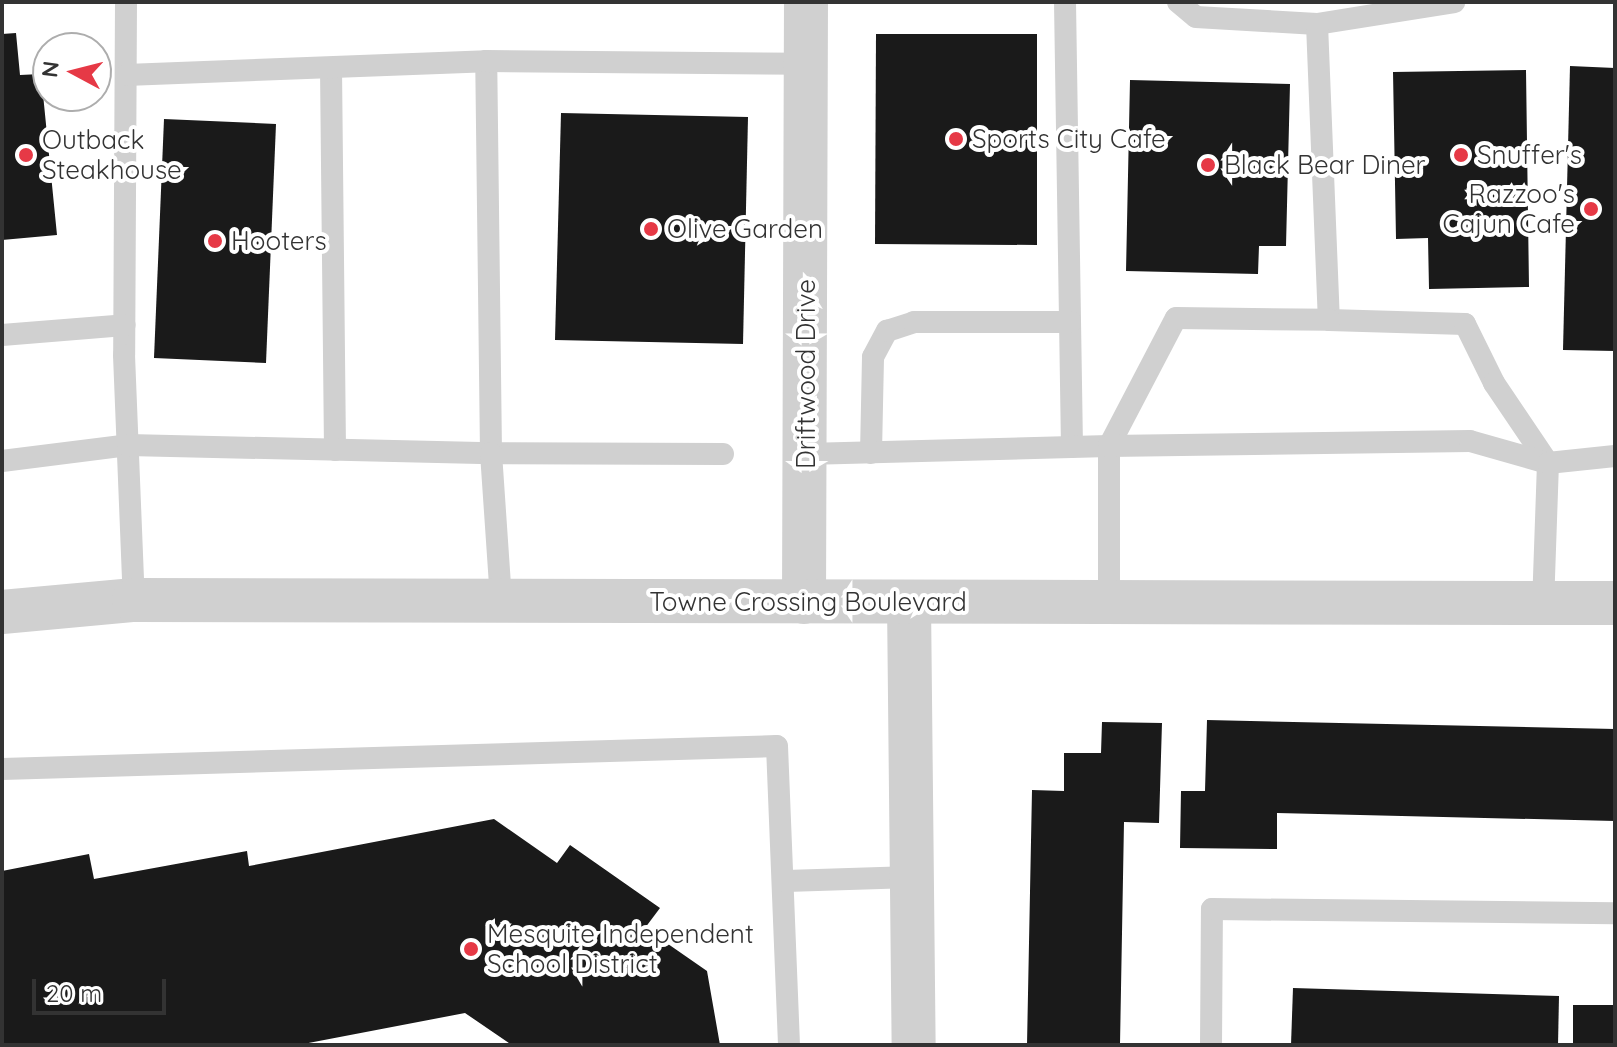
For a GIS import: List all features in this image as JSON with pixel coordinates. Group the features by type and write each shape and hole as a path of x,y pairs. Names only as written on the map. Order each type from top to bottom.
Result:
{"street":[{"name":"Driftwood Drive","path":"804,602 806,2"},
{"name":"Towne Crossing Boulevard","path":"2,612 134,600 1543,606 1615,603"},
{"path":"909,602 914,1045"}],"lane":[{"path":"126,2 125,325 134,600"},
{"path":"1065,2 1072,447"},
{"path":"1178,2 1196,17 1317,24 1454,2"},
{"path":"1317,24 1329,320"},
{"path":"126,75 486,61 805,64"},
{"path":"486,61 491,453 501,601"},
{"path":"331,68 335,450"},
{"path":"1109,603 1109,446 1176,318 1465,324 1548,463 1543,606"},
{"path":"871,453 873,357 887,331 914,322 1070,322"},
{"path":"2,335 125,325"},
{"path":"806,454 1470,441 1548,463 1615,456"},
{"path":"2,461 128,445 491,453 723,454"},
{"path":"2,769 777,746 786,881 789,1045"},
{"path":"786,881 912,877"},
{"path":"1211,1045 1212,909 1615,913"}],"building":[{"name":"Outback Steakhouse","path":"16,33 20,75 32,74 32,112 45,112 57,235 2,240 2,34"},
{"name":"Sports City Cafe","path":"876,34 1037,34 1037,245 875,244"},
{"name":"Razzoo's Cajun Cafe","path":"1570,66 1615,68 1615,351 1563,350"},
{"name":"Snuffer's","path":"1526,70 1529,287 1429,289 1428,238 1396,239 1393,72"},
{"name":"Black Bear Diner","path":"1130,80 1290,84 1286,246 1259,246 1258,274 1126,271"},
{"name":"Olive Garden","path":"561,113 748,117 743,344 555,340"},
{"name":"Hooters","path":"164,119 276,124 266,363 154,358"},
{"path":"1207,720 1615,729 1615,821 1277,813 1277,849 1180,848 1181,791 1205,791"},
{"path":"1102,722 1162,723 1159,823 1124,822 1120,1045 1027,1045 1032,790 1064,791 1064,753 1101,753"},
{"name":"Mesquite Independent School District","path":"494,819 557,863 570,845 660,908 645,928 707,971 720,1045 512,1045 465,1013 298,1045 2,1045 2,871 89,854 94,879 247,851 249,866"},
{"path":"1293,988 1559,996 1558,1045 1291,1045"},
{"path":"1573,1005 1615,1005 1615,1045 1573,1045"}],"place":[{"name":"Sports City Cafe","path":"956,139"},
{"name":"Outback Steakhouse","path":"26,155"},
{"name":"Snuffer's","path":"1461,155"},
{"name":"Black Bear Diner","path":"1208,165"},
{"name":"Razzoo's Cajun Cafe","path":"1591,209"},
{"name":"Olive Garden","path":"651,229"},
{"name":"Hooters","path":"215,241"},
{"name":"Mesquite Independent School District","path":"471,949"}]}
